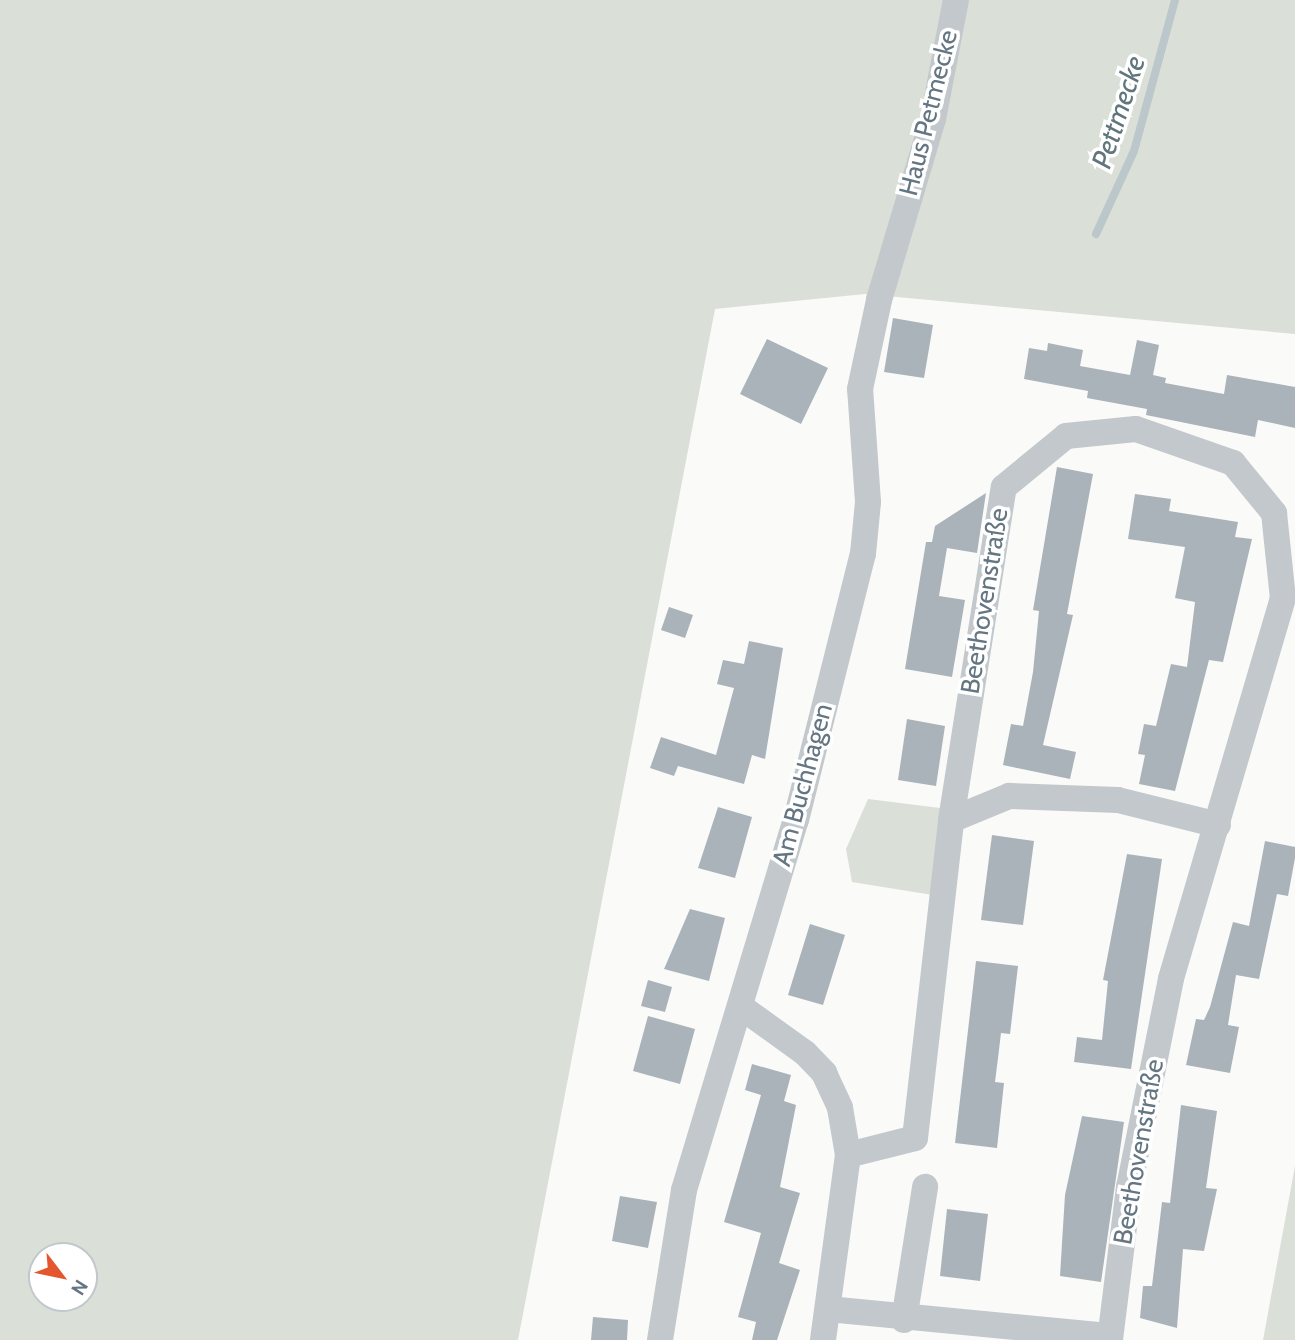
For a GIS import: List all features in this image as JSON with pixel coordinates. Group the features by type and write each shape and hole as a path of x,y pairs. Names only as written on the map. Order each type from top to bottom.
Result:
{"street":[{"name":"Haus Petmecke","path":"901,225 933,119 956,0"},
{"name":"Am Buchhagen","path":"660,1340 684,1190 741,1007 863,554 868,502 860,389 901,225"},
{"name":"Beethovenstraße","path":"848,1155 915,1138 951,820 1004,487 1066,436 1136,429 1233,463 1275,513 1283,598 1171,979 1129,1188 1110,1338"},
{"path":"951,820 1009,796 1118,800 1217,825"},
{"path":"741,1007 824,1073 840,1108 848,1155 823,1340"},
{"path":"905,1320 925,1187"},
{"path":"828,1309 905,1320 1110,1338"}],"shaded area":[{"path":"0,0 1295,0 1295,334 865,294 715,309 518,1340 0,1340"},
{"path":"868,799 948,809 939,896 852,882 846,849"},
{"path":"1295,1166 1295,1340 1263,1340"}],"building":[{"path":"893,318 933,325 924,378 884,372"},
{"path":"767,339 828,368 801,424 740,394"},
{"path":"1137,340 1159,345 1153,375 1166,378 1165,383 1224,394 1227,375 1295,387 1295,428 1258,420 1255,437 1146,415 1147,409 1087,398 1088,391 1024,379 1029,348 1047,351 1048,343 1083,350 1080,366 1130,375"},
{"path":"1057,467 1093,474 1067,614 1073,615 1043,745 1076,752 1070,779 1003,765 1011,724 1023,726 1033,672 1039,611 1033,610"},
{"path":"986,493 977,553 947,548 939,596 965,600 952,677 905,669 926,542 932,542 935,526"},
{"path":"1135,494 1171,499 1169,511 1238,522 1235,537 1252,539 1223,662 1209,660 1175,791 1139,784 1145,755 1138,754 1144,724 1156,726 1171,664 1187,667 1195,602 1175,598 1185,547 1128,539"},
{"path":"669,607 693,615 685,638 661,630"},
{"path":"749,641 783,648 765,759 752,755 744,784 678,766 674,776 650,768 661,737 716,755 734,688 717,684 723,660 744,664"},
{"path":"907,719 945,726 936,786 898,780"},
{"path":"718,807 752,817 735,878 698,868"},
{"path":"992,835 1034,841 1023,925 981,920"},
{"path":"1265,841 1295,847 1295,858 1288,896 1277,894 1259,979 1236,975 1228,1025 1239,1027 1230,1073 1186,1065 1196,1019 1204,1020 1210,1007 1233,922 1249,926"},
{"path":"1127,854 1162,859 1131,1069 1074,1062 1077,1037 1102,1040 1108,981 1103,980"},
{"path":"690,909 725,918 709,981 664,969"},
{"path":"810,924 845,935 823,1005 788,995"},
{"path":"976,961 1018,966 1010,1034 1001,1033 995,1082 1004,1083 997,1148 955,1143"},
{"path":"648,980 672,987 665,1012 641,1006"},
{"path":"648,1016 695,1029 680,1084 633,1071"},
{"path":"752,1064 791,1075 784,1101 796,1105 780,1187 800,1193 779,1263 800,1270 777,1340 752,1340 756,1322 738,1317 761,1233 724,1222 761,1095 745,1090"},
{"path":"1181,1105 1217,1111 1206,1188 1217,1189 1204,1251 1183,1249 1177,1328 1140,1318 1143,1286 1152,1286 1162,1202 1170,1203"},
{"path":"1082,1116 1124,1122 1101,1282 1060,1276 1065,1195"},
{"path":"620,1196 657,1202 648,1248 612,1241"},
{"path":"947,1209 988,1214 980,1281 940,1276"},
{"path":"593,1317 628,1320 627,1340 591,1340"}],"waterway":[{"name":"Pettmecke","path":"1096,234 1134,151 1175,0"}]}
